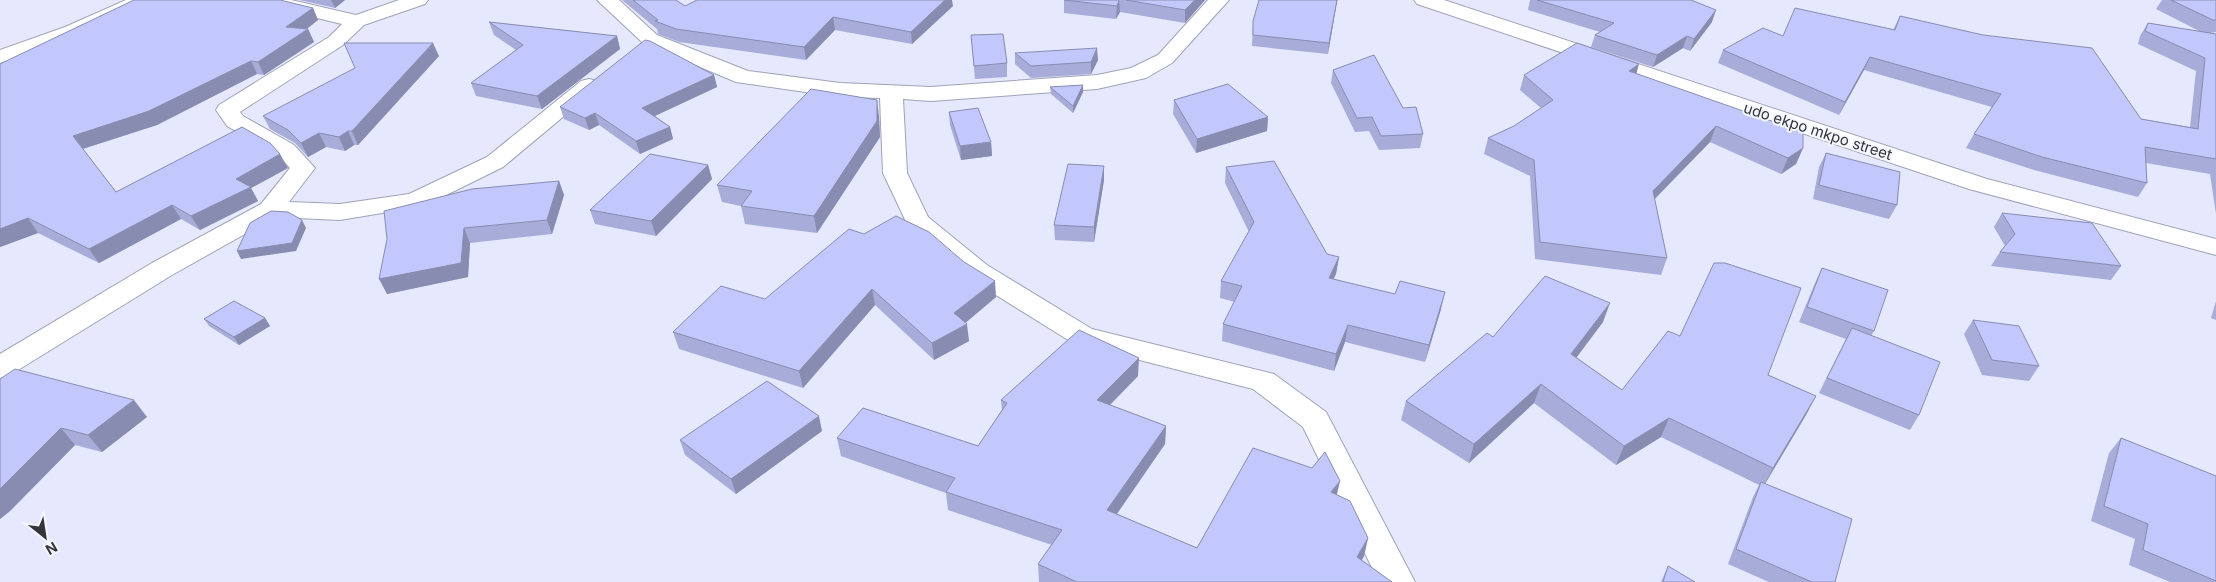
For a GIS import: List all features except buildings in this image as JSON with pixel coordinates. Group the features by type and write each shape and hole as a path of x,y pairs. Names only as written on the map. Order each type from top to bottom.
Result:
{"street":[{"path":"0,57 72,31 142,0"},
{"path":"265,0 357,21"},
{"path":"0,368 162,269 270,208 302,168 286,150 235,121 227,110 336,40 357,21 418,0"},
{"path":"607,0 642,45 744,77 840,90 931,94 1096,82 1138,73 1165,59 1219,0"},
{"name":"udo ekpo mkpo street","path":"1424,0 1978,184 2216,246"},
{"path":"270,208 340,212 415,201 496,162 605,73"},
{"path":"891,92 895,172 917,221 978,271 1084,336 1263,381 1315,420 1397,582"}]}
